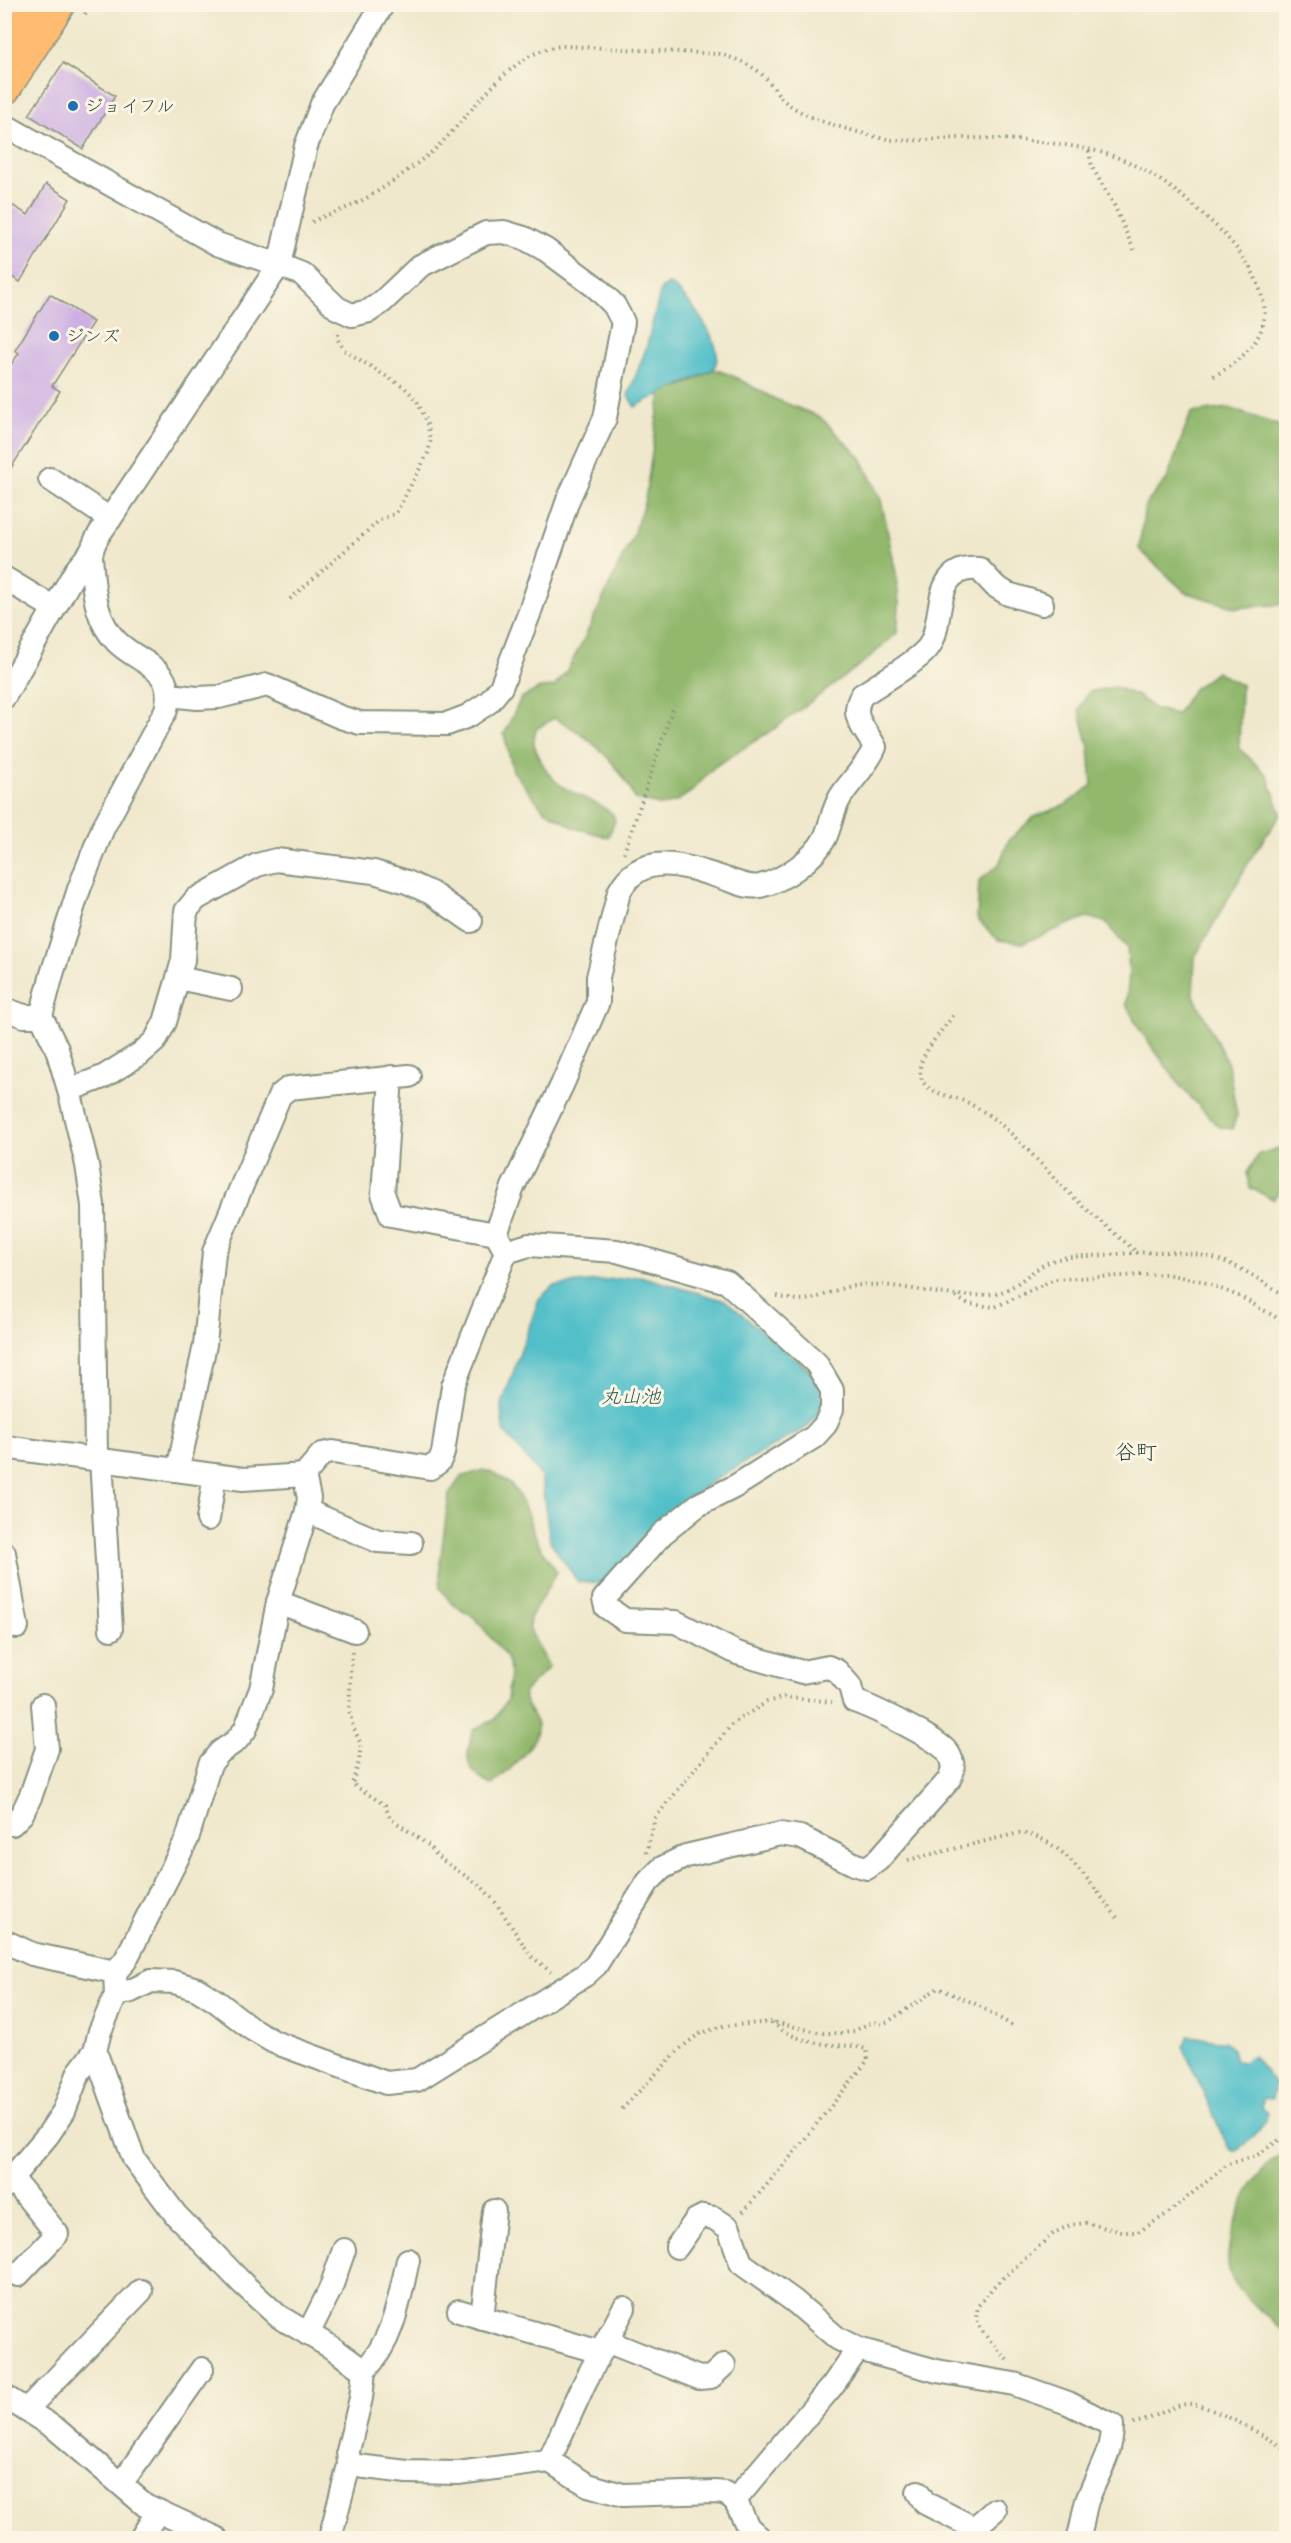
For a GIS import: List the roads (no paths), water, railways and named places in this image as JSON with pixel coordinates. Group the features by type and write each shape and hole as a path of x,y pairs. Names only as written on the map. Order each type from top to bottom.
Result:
{"highway":[{"path":"4,31 21,4"},
{"path":"4,88 58,4"}],"street":[{"path":"4,697 76,570 91,552 110,519 279,265 306,146 322,104 383,4"},
{"path":"4,125 218,244 302,274 337,308 352,315 369,311 382,302 420,266 486,233 504,232 524,238 564,262 597,288 614,305 623,322 605,418 568,500 501,687 489,702 468,716 447,724 403,725 360,723 340,717 304,699 267,685 219,697 197,698 169,695"},
{"path":"50,479 110,519"},
{"path":"91,552 96,607 104,626 117,642 156,669 165,680 169,695 166,710 103,828 95,848 55,963 42,1016 57,1049 69,1090 87,1165 93,1205 98,1458 111,1629"},
{"path":"4,1447 243,1479 304,1475 322,1454 333,1452 430,1468 439,1462 453,1386 501,1243 513,1187 562,1085 598,1002 598,977 619,892 631,874 642,867 660,864 696,869 747,886 759,886 782,877 814,854 824,839 840,798 870,760 875,747 856,717 856,705 862,695 925,651 935,638 938,605 944,588 953,577 969,568 979,569 994,586 1008,594 1042,604"},
{"path":"4,578 54,608"},
{"path":"69,1090 103,1077 140,1054 154,1041 165,1022 183,960 186,911 196,899 257,865 276,860 374,872 407,882 431,893 471,921"},
{"path":"178,978 231,989"},
{"path":"4,1009 24,1016 42,1016"},
{"path":"116,1995 131,1991 151,1981 174,1982 207,1995 252,2029 274,2042 372,2079 400,2083 417,2080 596,1965 648,1882 662,1868 686,1856 780,1834 800,1837 856,1865 867,1868 878,1860 949,1780 953,1772 953,1763 947,1751 935,1741 854,1701 850,1686 837,1671 828,1667 802,1672 737,1653 676,1622 625,1620 606,1607 604,1599 662,1534 698,1505 787,1455 814,1437 825,1425 832,1409 832,1390 816,1362 727,1282 617,1251 501,1243 391,1215 383,1194 400,1076 289,1088 280,1095 214,1252 205,1345 177,1470"},
{"path":"208,1519 215,1475"},
{"path":"18,2275 57,2234 8,2182 59,2119 79,2072 95,2051 100,2031 116,1995 115,1972 125,1961 187,1839 210,1764 220,1752 236,1742 245,1730 261,1689 278,1602 307,1512 309,1498 304,1475"},
{"path":"307,1512 378,1540 411,1543"},
{"path":"4,1552 17,1627"},
{"path":"278,1602 355,1630"},
{"path":"4,1822 12,1824 22,1814 47,1749 43,1705"},
{"path":"4,1941 32,1954 115,1972"},
{"path":"95,2051 134,2159 169,2206 243,2284 278,2316 364,2371"},
{"path":"482,2318 494,2211"},
{"path":"677,2247 696,2220 704,2216 714,2218 729,2228 741,2264 794,2301 837,2338 858,2349 938,2371 1014,2384 1068,2403 1112,2425 1112,2443 1108,2457 1086,2504 1078,2538"},
{"path":"308,2334 330,2290 344,2250"},
{"path":"330,2538 349,2466 348,2451 361,2398 364,2371 381,2351 389,2336 396,2316 408,2260"},
{"path":"26,2410 141,2291"},
{"path":"549,2461 603,2346 624,2308"},
{"path":"459,2311 603,2346 699,2378 711,2377 724,2365"},
{"path":"735,2500 832,2386 858,2349"},
{"path":"121,2484 202,2369"},
{"path":"4,2396 56,2429 145,2505 216,2538"},
{"path":"349,2466 407,2472 458,2473 549,2461 588,2485 623,2495 725,2493 735,2500 752,2535"},
{"path":"918,2492 925,2503 972,2533 984,2517 995,2510"},
{"path":"141,2538 158,2511"}],"water":[{"path":"669,284 684,296 706,326 715,347 716,362 714,369 635,407 628,396 646,349 661,289"},
{"name":"丸山池","path":"640,1276 726,1301 816,1376 824,1406 807,1427 714,1480 665,1517 606,1583 578,1582 550,1541 541,1476 503,1430 501,1407 539,1299 553,1286"},
{"path":"1188,2036 1225,2041 1232,2049 1235,2061 1244,2062 1253,2055 1275,2084 1272,2099 1263,2098 1262,2108 1268,2113 1262,2125 1235,2151 1228,2147 1183,2047"}],"place":[{"name":"ジョイフル","path":"73,106"},
{"name":"ジンズ","path":"54,336"}],"district":[{"name":"谷町","path":"1136,1452"}]}
